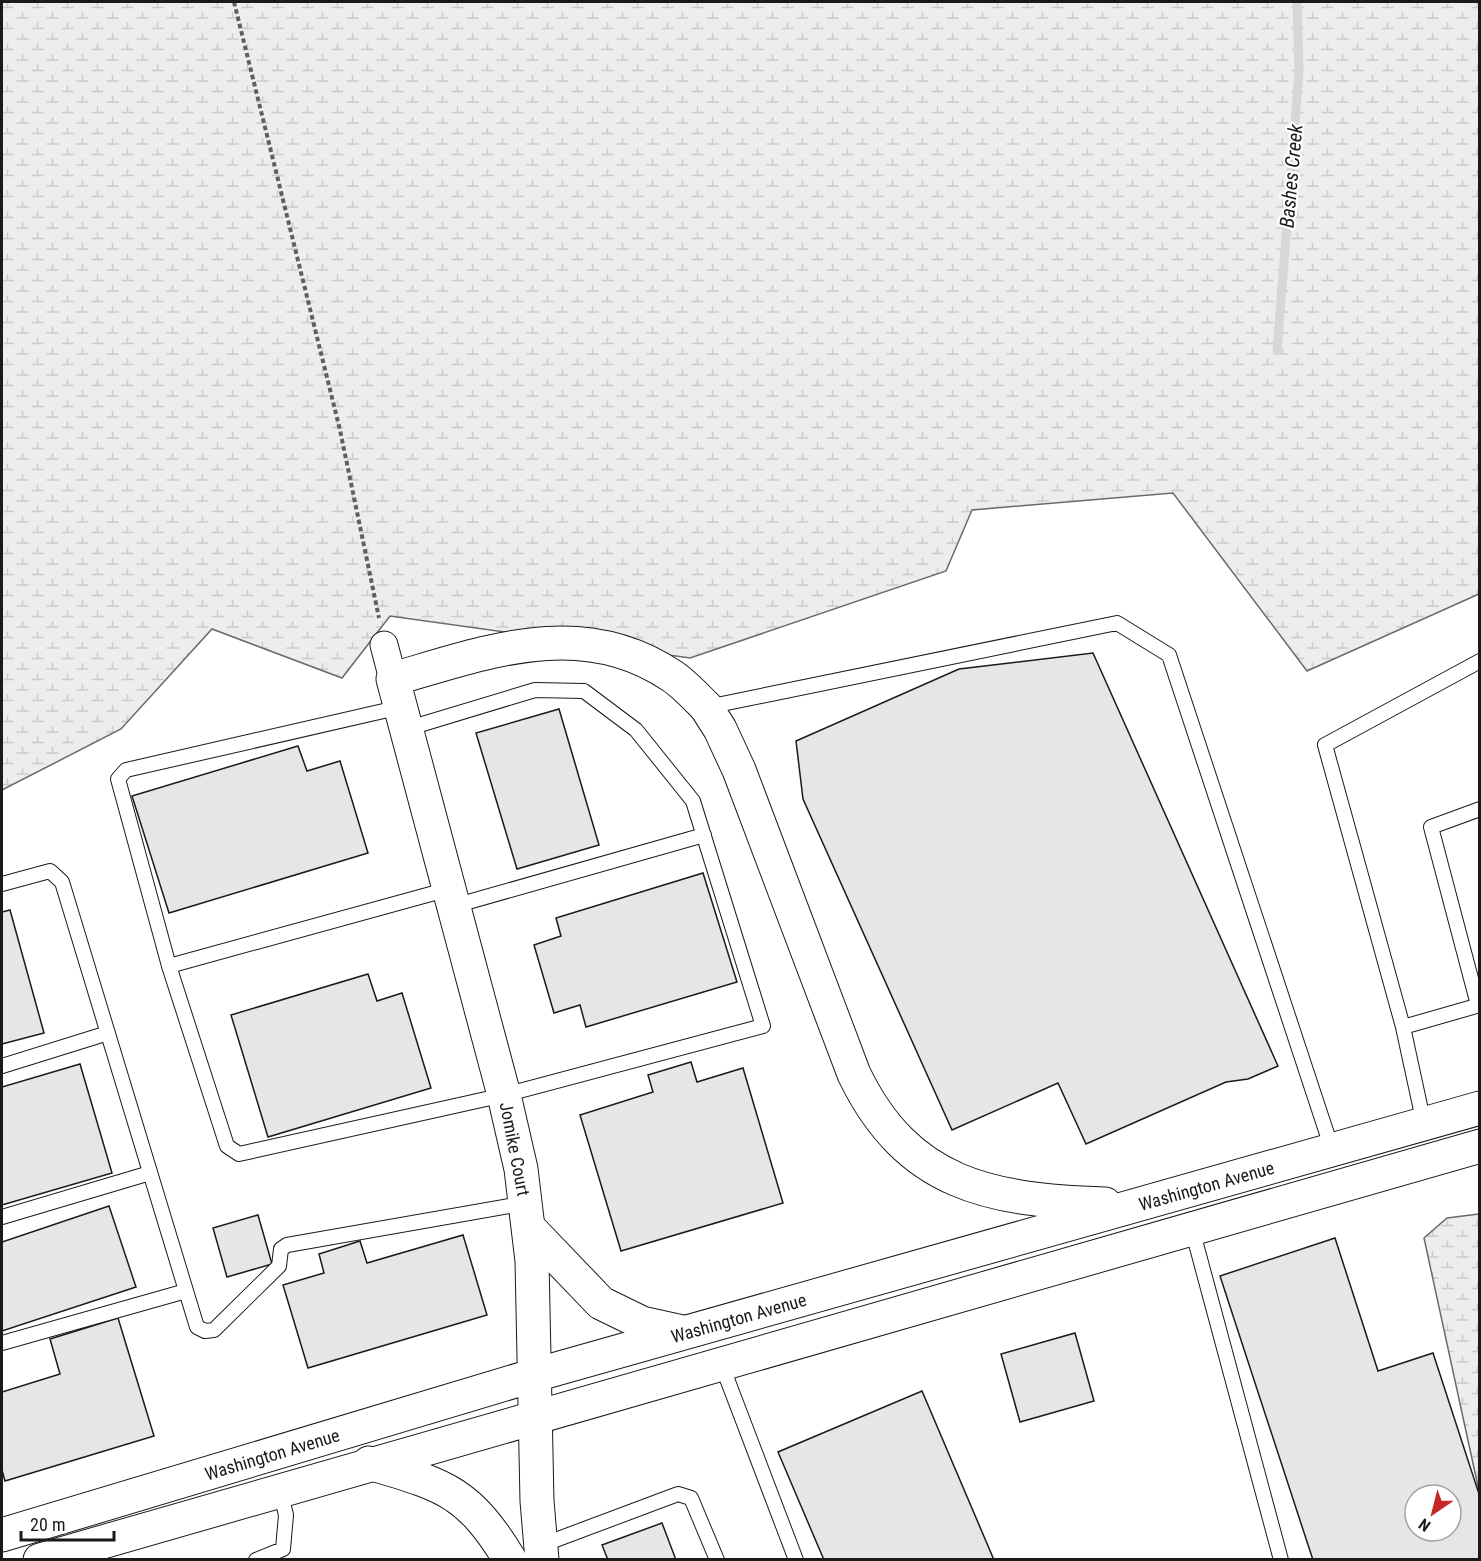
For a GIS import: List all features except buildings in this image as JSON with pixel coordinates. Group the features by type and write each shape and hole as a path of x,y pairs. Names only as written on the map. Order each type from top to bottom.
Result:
{"main road":[{"path":"400,705 503,648 528,644 576,643 600,646 650,663 673,676 706,707 720,729 739,770 854,1074 876,1114 890,1132 923,1161 948,1175 998,1194 1051,1202 1136,1205"},
{"name":"Jomike Court","path":"400,705 514,1132 527,1215 534,1293 537,1501 541,1553"},
{"name":"Washington Avenue","path":"40,1560 369,1463 721,1364 1001,1266 1136,1205 1479,1108"},
{"name":"Washington Avenue","path":"2,1535 535,1375 685,1333 1192,1227 1479,1146"},
{"path":"1448,1154 1479,1158"},
{"path":"527,1215 601,1303 642,1323 685,1333"},
{"path":"369,1463 426,1480 460,1497 490,1529 510,1560"}],"street":[{"path":"384,645 400,705"}],"lane":[{"path":"706,707 1117,624 1169,655 1332,1149"},
{"path":"1424,1124 1402,1028 1325,745 1479,662"},
{"path":"535,690 584,692 636,730 693,801 763,1026 504,1095 239,1154 227,1146 169,966 118,779 126,770 400,705 535,690"},
{"path":"1402,1028 1479,1005 1431,827 1479,809"},
{"path":"169,966 704,835"},
{"path":"2,885 50,871 62,882 197,1327 205,1331 214,1330 279,1266 281,1249 287,1245 527,1215"},
{"path":"2,1066 108,1033"},
{"path":"2,1217 150,1173"},
{"path":"1192,1227 1281,1560"},
{"path":"2,1343 186,1292"},
{"path":"721,1364 796,1560"},
{"path":"256,1560 283,1548 286,1515 279,1489"},
{"path":"541,1553 678,1494 691,1498 717,1560"}],"path":[{"path":"234,2 340,430 384,645"}],"green space":[{"path":"2,2 1479,2 1479,594 1307,671 1173,493 972,510 946,571 690,658 390,616 342,678 212,629 121,729 2,790"},
{"path":"1480,1214 1479,1491 1424,1238 1447,1218"}],"waterway":[{"name":"Bashes Creek","path":"1277,351 1299,71 1297,2"}]}
